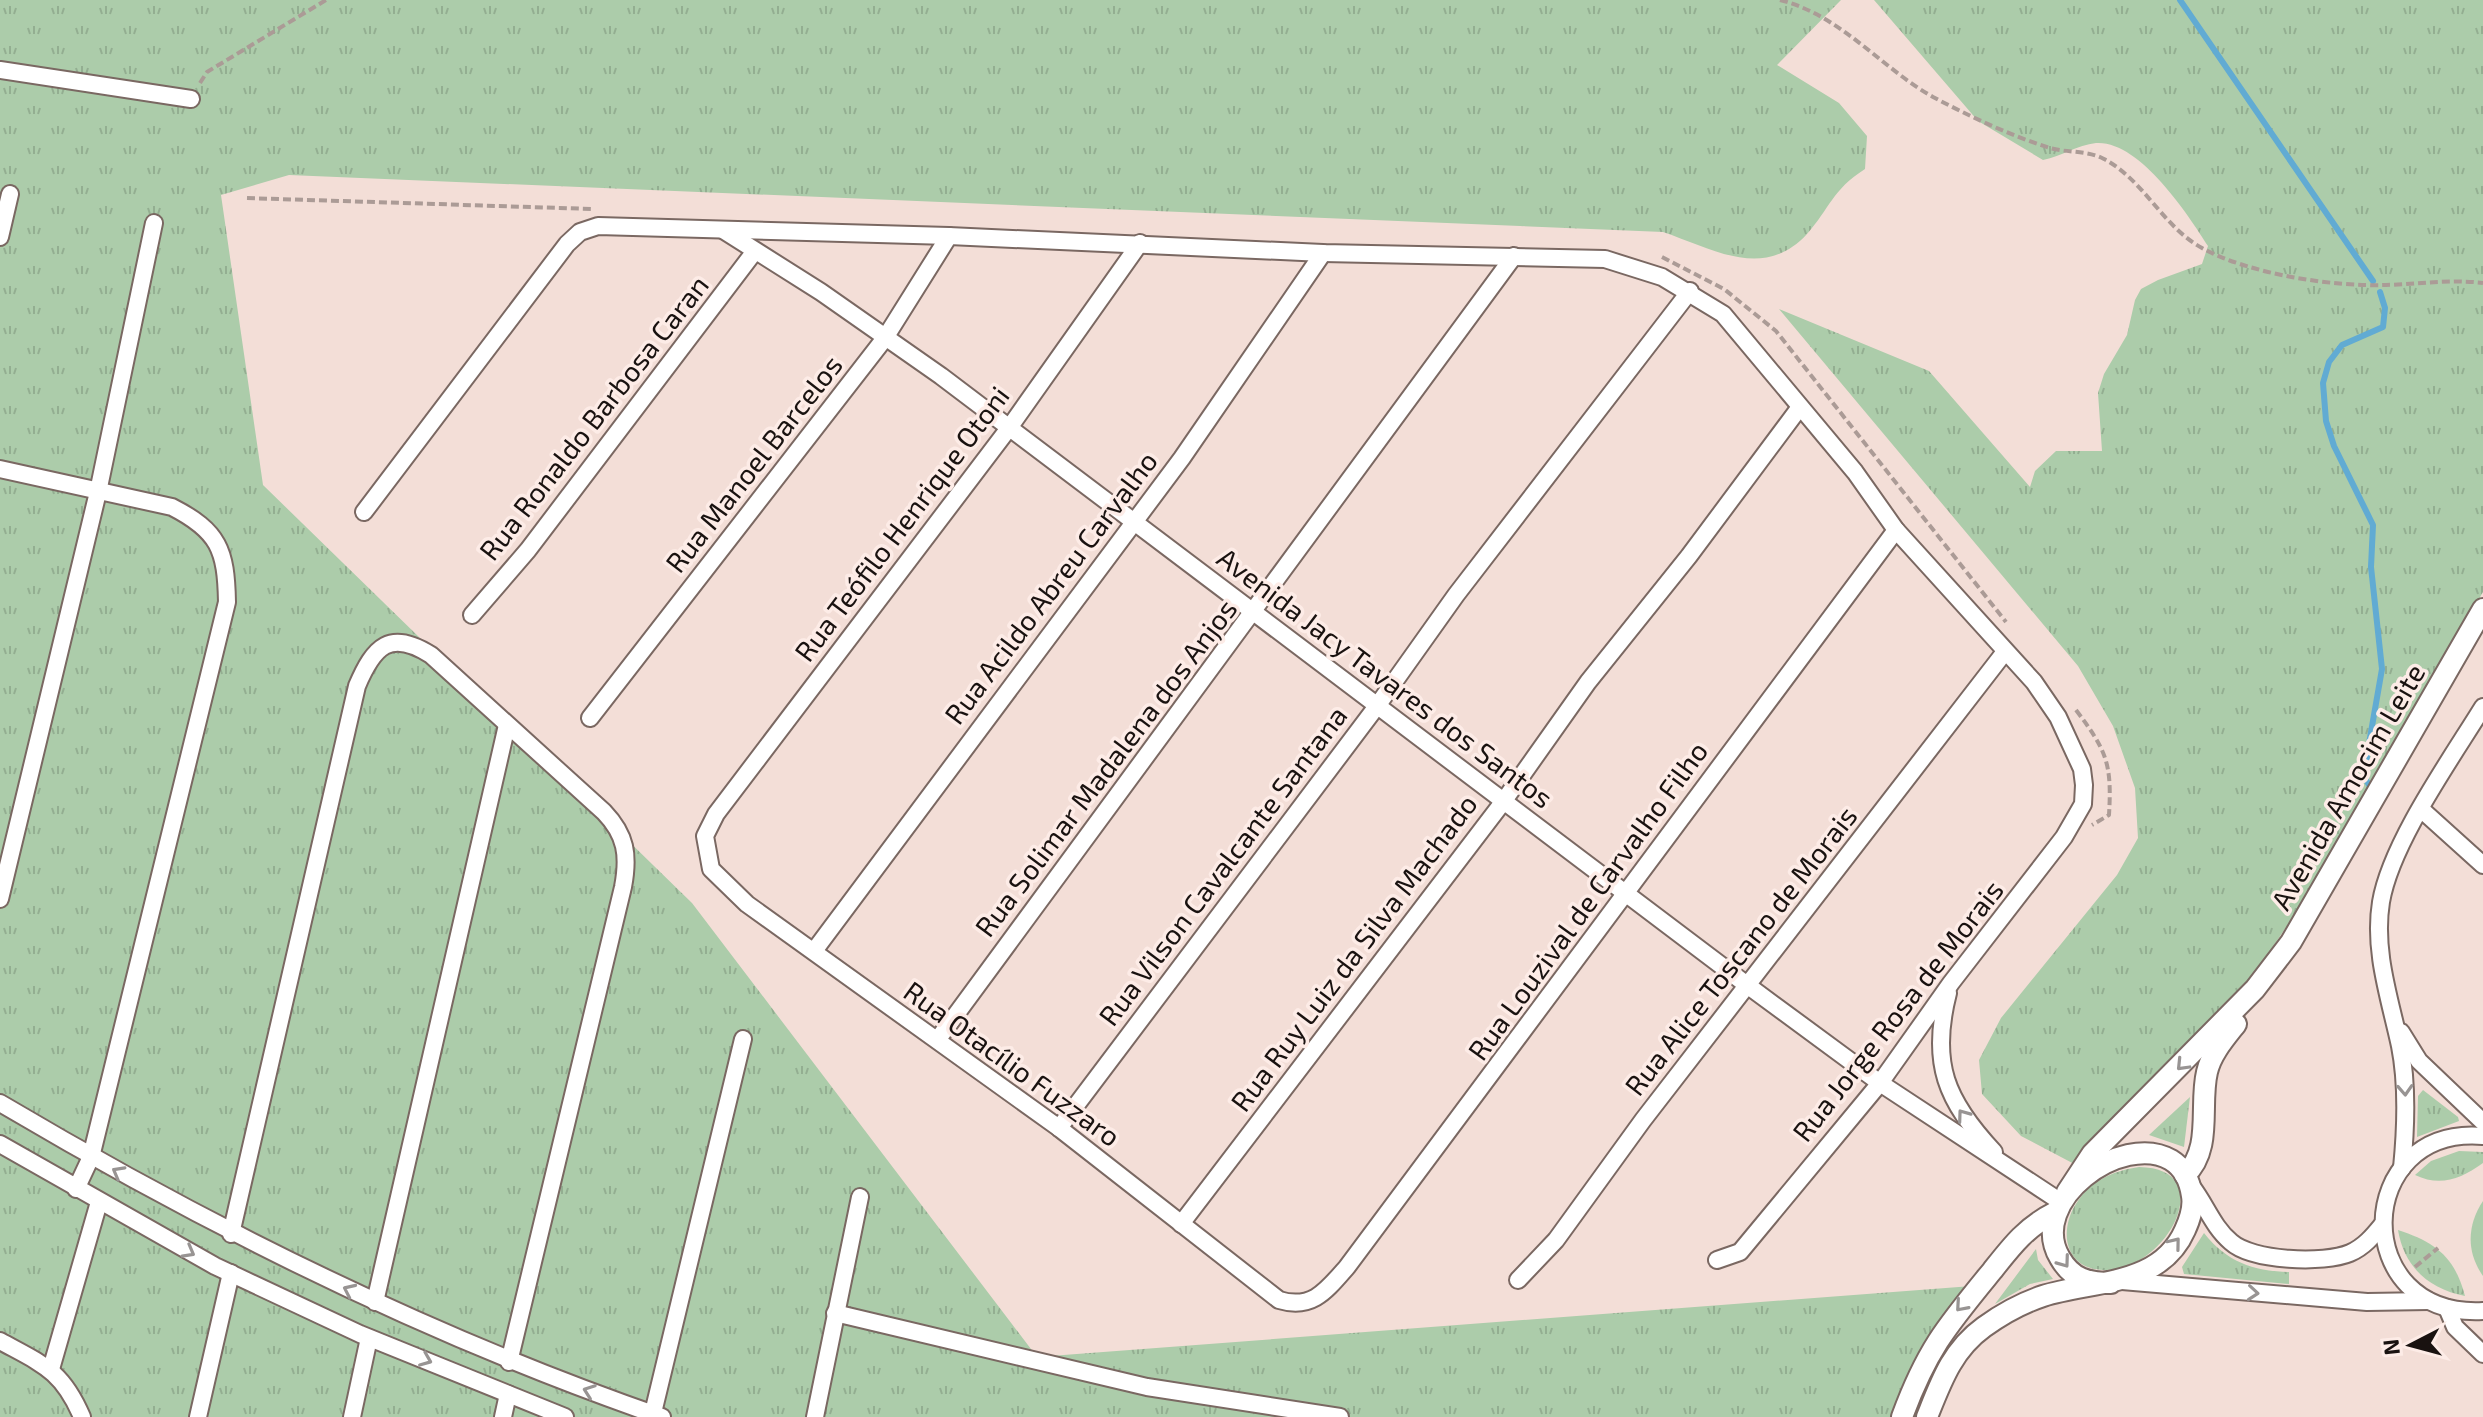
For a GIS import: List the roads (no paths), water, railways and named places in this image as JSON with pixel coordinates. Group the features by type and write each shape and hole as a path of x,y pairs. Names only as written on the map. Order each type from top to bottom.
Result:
{"street":[{"path":"0,70 191,99"},
{"path":"0,237 10,194"},
{"path":"0,899 98,492 154,223"},
{"path":"364,512 567,244 580,232 598,226 1140,243 1323,253 1605,259 1640,268 1690,291 1723,314 1855,472 1896,530 2004,653"},
{"name":"Avenida Jacy Tavares dos Santos","path":"721,229 885,338 1009,428 1880,1083 2061,1202"},
{"name":"Rua Manoel Barcelos","path":"590,718 885,338 949,236"},
{"name":"Rua Teófilo Henrique Otoni","path":"705,836 753,761 868,618 1009,428 1140,243"},
{"name":"Rua Ronaldo Barbosa Caran","path":"472,615 528,550 755,251"},
{"name":"Rua Acildo Abreu Carvalho","path":"814,951 1133,524 1248,366 1323,253"},
{"name":"Rua Solimar Madalena dos Anjos","path":"938,1039 1514,256"},
{"name":"Rua Vilson Cavalcante Santana","path":"1059,1128 1224,904 1377,706 1456,595 1690,291"},
{"name":"Rua Ruy Luiz da Silva Machado","path":"1181,1224 1503,802 1588,682 1689,556 1800,407"},
{"path":"0,469 172,507 197,520 221,549 227,602 91,1157 76,1189"},
{"name":"Rua Louzival de Carvalho Filho","path":"1316,1300 1347,1267 1424,1165 1623,892 1896,530"},
{"name":"Avenida Amocim Leite","path":"2061,1202 2092,1154 2255,989 2313,906 2483,609"},
{"path":"231,1234 357,686 367,661 382,646 396,641 412,643 431,655 617,827 626,845 627,866 509,1362"},
{"name":"Rua Jorge Rosa de Morais","path":"1717,1260 1740,1252 1880,1083 2083,804 2082,769 2058,717 2034,682 2004,653"},
{"name":"Rua Alice Toscano de Morais","path":"1518,1280 1556,1240 1747,985 2004,653"},
{"path":"2402,1168 2405,1086 2379,935 2381,901 2402,846 2483,707"},
{"path":"375,1302 507,725"},
{"path":"2422,810 2483,865"},
{"name":"Rua Otacílio Fuzzaro","path":"705,836 711,869 722,882 1059,1128 1279,1300 1299,1304 1316,1300"},
{"name":"Avenida Jacy Tavares dos Santos","path":"1951,983 1940,1040 1947,1088 1959,1112 2015,1173"},
{"name":"Avenida Amocim Leite","path":"2188,1180 2202,1140 2207,1074 2211,1062 2252,1003 2255,989"},
{"path":"2392,1014 2419,1061 2483,1122"},
{"path":"0,1103 231,1234 509,1362 656,1416 743,1039"},
{"path":"2483,1136 2467,1135 2437,1141 2402,1168 2389,1189 2382,1225 2389,1256 2403,1280 2429,1301 2447,1308 2483,1311"},
{"path":"0,1144 231,1273 369,1338 565,1417"},
{"name":"Avenida Amocim Leite","path":"1902,1417 1920,1371 1950,1319 2025,1231 2107,1163 2128,1156 2160,1156 2171,1160 2188,1180 2193,1202 2181,1239 2146,1271 2115,1282 2045,1296 1983,1328 1953,1356 1927,1417"},
{"path":"2188,1180 2211,1219 2231,1243 2259,1255 2289,1258 2341,1256 2365,1244 2382,1225"},
{"path":"815,1417 860,1197"},
{"path":"51,1369 99,1202"},
{"path":"2061,1202 2051,1233 2056,1251 2066,1269 2092,1283 2115,1282 2367,1302 2429,1301"},
{"path":"198,1417 231,1273"},
{"path":"2447,1308 2455,1327 2483,1354"},
{"path":"835,1313 1147,1387 1340,1417"},
{"path":"352,1417 369,1338"},
{"path":"0,1341 51,1369 73,1396 82,1417"},
{"path":"503,1417 508,1394"}],"waterway":[{"path":"2180,0 2373,281"},
{"path":"2371,788 2366,780 2367,755 2382,669 2371,567 2373,525 2334,446 2326,421 2323,383 2329,362 2342,345 2383,327 2385,308 2380,292"}]}
